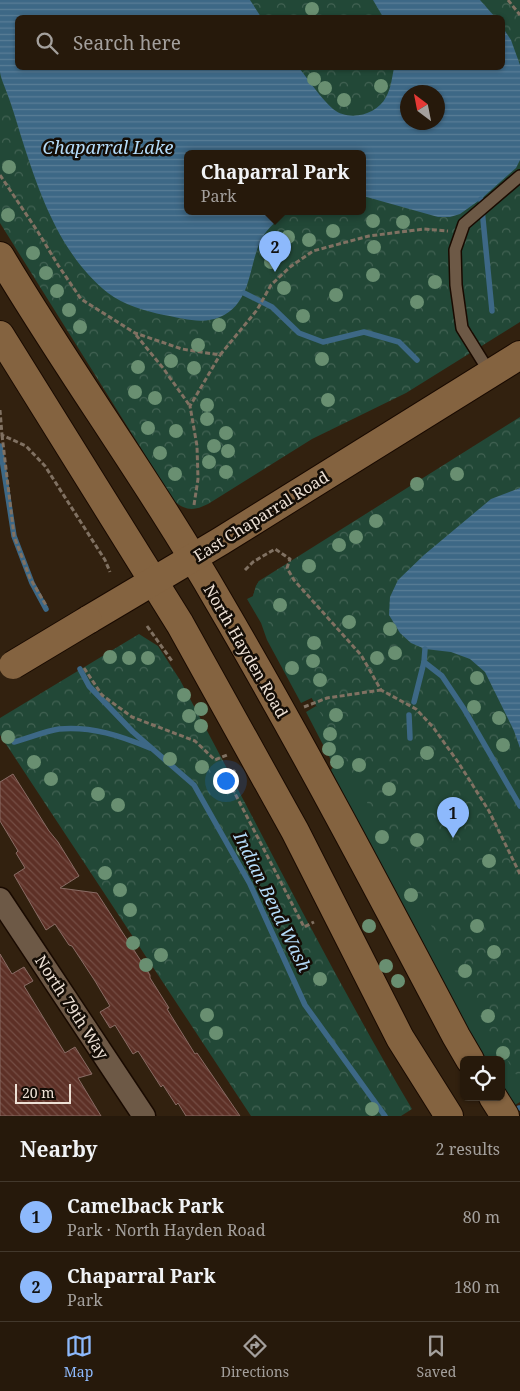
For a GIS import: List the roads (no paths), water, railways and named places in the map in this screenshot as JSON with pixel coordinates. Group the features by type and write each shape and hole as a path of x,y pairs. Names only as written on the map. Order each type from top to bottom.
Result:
{"main road":[{"name":"North Hayden Road","path":"0,256 219,601 341,819 468,1056"},
{"path":"0,335 180,624 295,831 400,1038 449,1116"},
{"name":"East Chaparral Road","path":"0,673 193,558 520,354"},
{"path":"496,1101 505,1116"}],"street":[{"name":"North 79th Way","path":"0,899 144,1116"}],"lane":[{"path":"490,373 462,328 456,285 455,250 464,224 520,176"}],"water":[{"name":"Chaparral Lake","path":"0,0 250,0 260,15 15,15 15,70 301,70 333,109 340,113 354,116 369,112 382,103 389,90 394,70 505,70 505,31 511,40 520,65 520,160 516,168 481,199 460,214 450,217 438,217 366,197 366,150 184,150 184,215 284,215 267,231 261,240 244,294 238,303 220,317 199,321 185,319 142,309 114,297 91,277 76,260 52,220 34,177 1,75"},
{"path":"373,0 480,0 493,15 382,15"},
{"path":"520,488 520,748 514,731 485,672 470,659 451,652 425,649 411,643 400,633 389,615 390,597 398,580 424,555 491,499"}],"waterway":[{"path":"481,199 492,311"},
{"path":"244,293 272,307 299,333 323,342 364,332 399,342 417,360"},
{"name":"Indian Bend Wash","path":"0,446 14,536 32,583 46,609"},
{"path":"425,649 424,662 442,676 464,709 520,806"},
{"path":"414,702 424,662"},
{"name":"Indian Bend Wash","path":"80,669 89,686 133,732 194,785 250,884 305,1005 385,1116"},
{"path":"409,715 410,738"},
{"path":"14,742 54,730 71,728 106,733 150,748"}],"place":[{"name":"Chaparral Park","path":"275,272"},
{"name":"Camelback Park","path":"453,838"}]}
